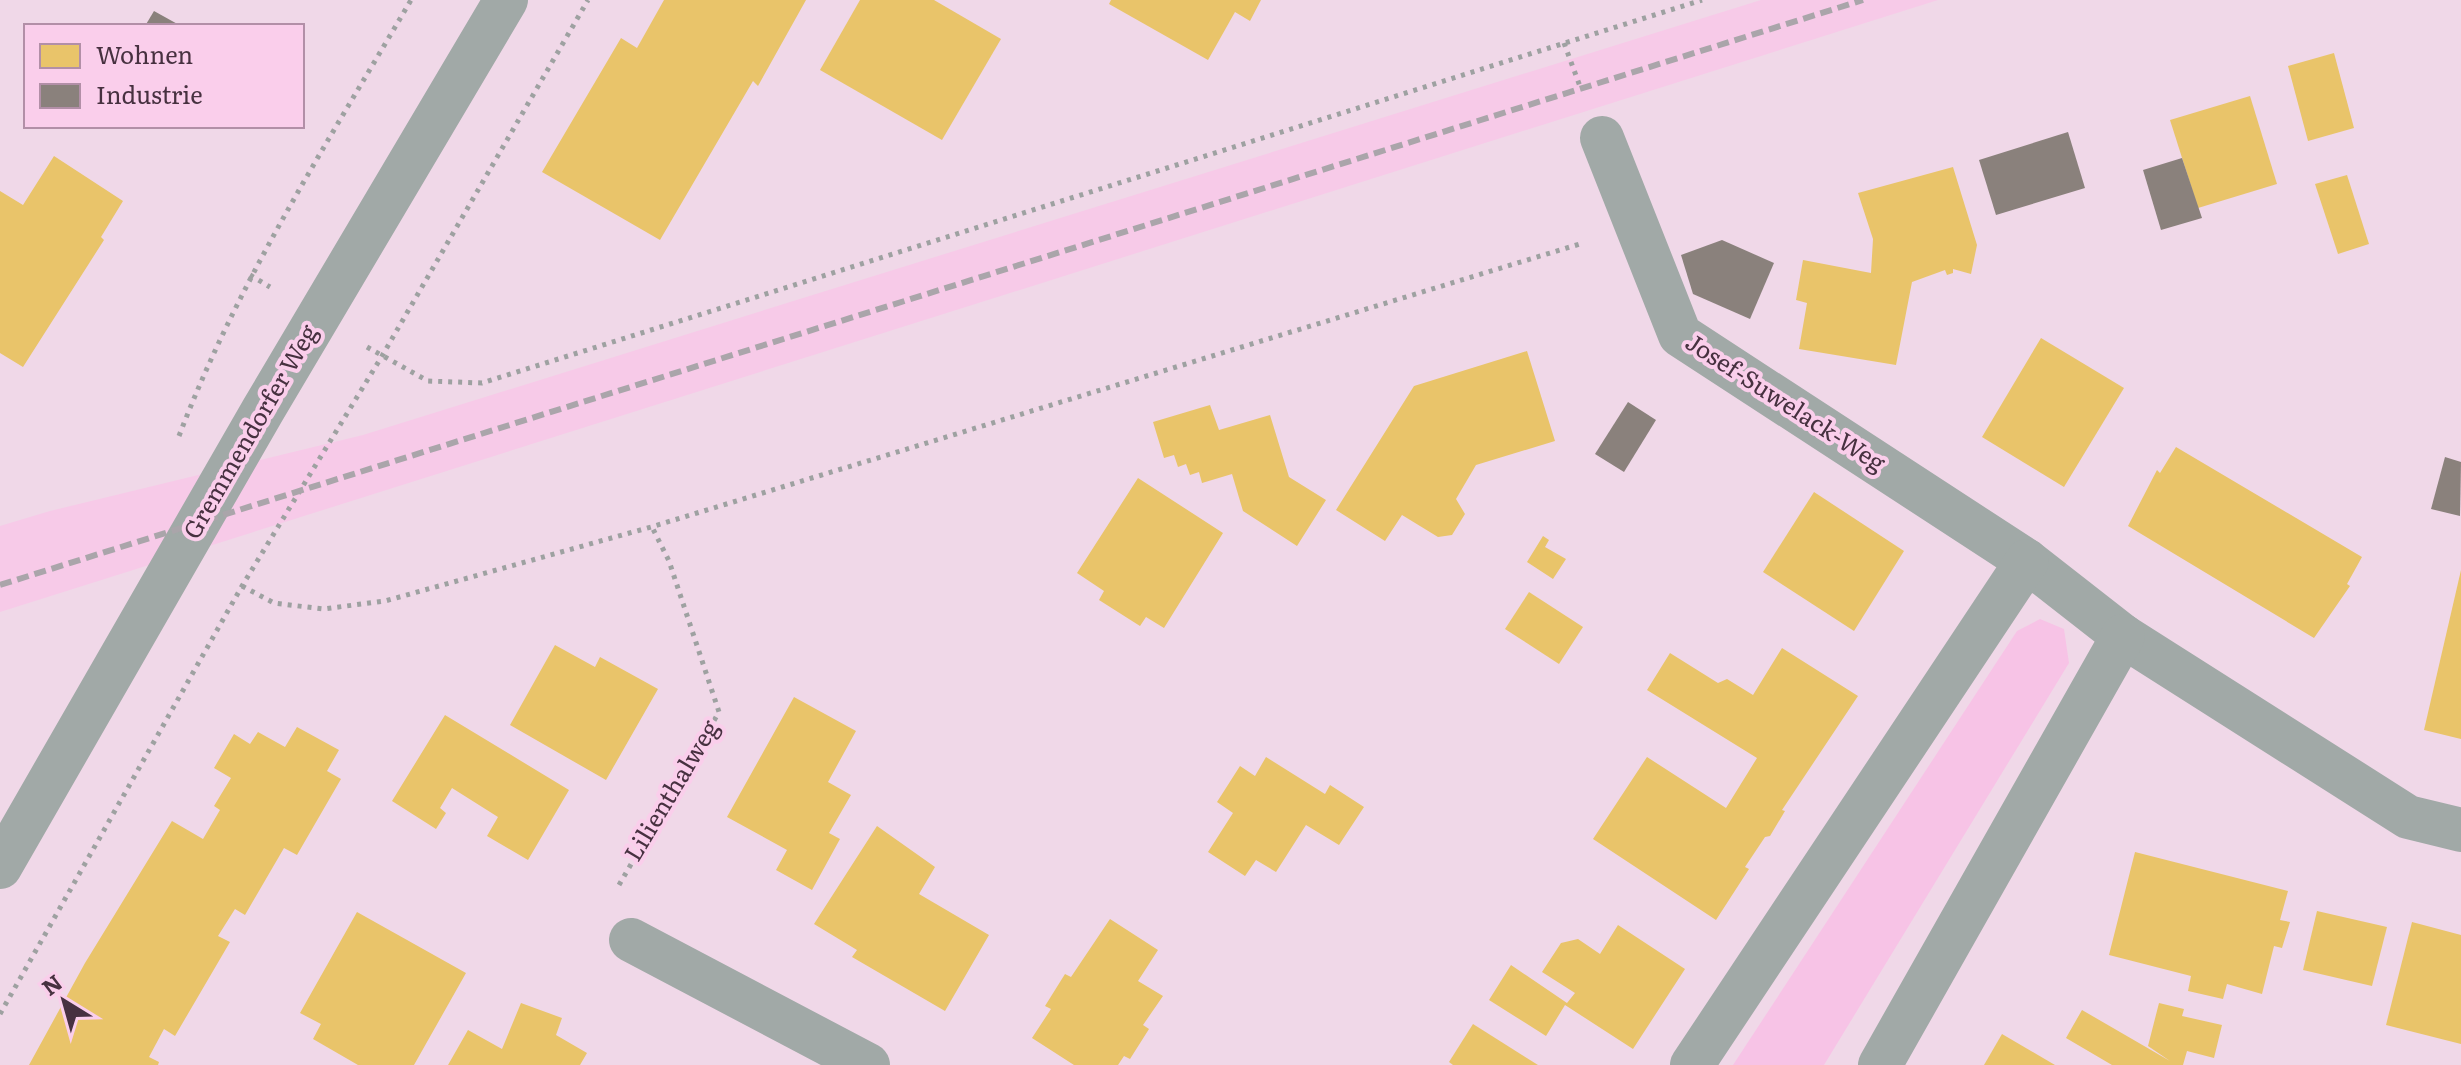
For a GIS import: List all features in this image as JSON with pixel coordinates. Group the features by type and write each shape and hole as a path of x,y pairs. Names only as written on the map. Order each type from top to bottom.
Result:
{"street":[{"name":"Gremmendorfer Weg","path":"7,839 506,0"},
{"name":"Josef-Suwelack-Weg","path":"1602,138 1680,335 2027,561 2123,636 2408,817 2461,830"},
{"path":"1692,1065 2027,561"},
{"path":"1880,1065 2123,636"},
{"path":"631,940 868,1065"}],"path":[{"path":"199,385 250,275 411,0"},
{"path":"0,1014 242,586 382,356 588,0"},
{"path":"382,356 428,381 482,383 1702,0"},
{"path":"1564,43 1575,73"},
{"path":"242,586 274,603 323,609 385,601 651,527 1636,227"},
{"name":"Lilienthalweg","path":"631,940 618,882 719,712 669,561 651,527"}],"shaded area":[{"path":"1761,0 1938,0 0,612 0,526 363,435"},
{"path":"2040,619 2064,629 2069,663 1824,1065 1733,1065 2017,631"}],"building: Wohnen":[{"path":"664,0 806,0 758,86 753,81 660,240 542,172 621,38 637,48"},
{"path":"860,0 934,0 1001,39 942,140 820,70"},
{"path":"1111,0 1261,0 1250,21 1235,12 1208,60 1109,4"},
{"path":"2334,53 2354,128 2308,141 2288,66"},
{"path":"2250,96 2277,184 2198,208 2170,120"},
{"path":"54,156 123,201 101,237 104,240 23,367 0,353 0,191 23,205"},
{"path":"1953,167 1977,245 1971,274 1953,269 1953,273 1947,275 1945,270 1912,282 1896,365 1799,349 1807,303 1796,300 1803,260 1871,273 1873,239 1858,193"},
{"path":"2347,175 2369,244 2338,254 2315,184"},
{"path":"2041,338 2124,388 2064,487 1982,437"},
{"path":"1527,351 1555,441 1476,465 1456,499 1465,514 1452,535 1438,537 1402,515 1385,541 1336,510 1414,386"},
{"path":"1210,405 1219,430 1270,415 1289,477 1326,500 1297,546 1243,511 1232,474 1202,483 1199,472 1190,475 1186,464 1178,467 1174,455 1164,458 1153,422"},
{"path":"2176,447 2362,557 2347,584 2350,586 2314,638 2128,526 2157,470 2160,473"},
{"path":"1138,478 1223,533 1164,628 1146,617 1140,626 1099,600 1104,591 1077,573"},
{"path":"1814,492 1904,551 1854,631 1763,572"},
{"path":"1543,536 1549,540 1545,547 1566,559 1553,579 1527,562"},
{"path":"2461,570 2461,739 2424,730"},
{"path":"1529,592 1583,627 1559,664 1505,629"},
{"path":"555,645 595,667 600,657 658,689 606,780 510,725"},
{"path":"1782,648 1858,696 1782,810 1785,811 1770,836 1765,837 1745,867 1749,869 1716,920 1593,839 1647,757 1726,808 1757,758 1647,690 1670,653 1718,683 1727,679 1753,695"},
{"path":"794,697 856,731 828,782 851,795 829,833 840,839 812,890 776,870 787,850 727,817"},
{"path":"445,715 569,790 528,860 487,836 498,817 452,788 440,808 446,813 436,829 392,801"},
{"path":"297,727 339,750 327,771 341,779 297,855 284,848 245,915 235,909 218,936 230,942 175,1036 164,1029 149,1057 159,1062 158,1065 29,1065 85,963 172,821 203,839 220,810 214,806 231,778 214,768 234,734 250,744 258,732 285,747"},
{"path":"1266,757 1325,794 1330,785 1364,807 1339,845 1306,825 1276,872 1256,860 1245,876 1208,852 1233,813 1217,802 1240,766 1255,776"},
{"path":"877,826 935,867 919,894 989,935 945,1011 852,957 857,950 814,924"},
{"path":"2135,852 2288,891 2280,920 2290,922 2282,948 2274,946 2262,994 2227,984 2223,999 2188,991 2191,976 2109,955"},
{"path":"2317,911 2387,927 2372,986 2303,970"},
{"path":"357,912 466,973 414,1065 358,1065 313,1039 321,1024 300,1013"},
{"path":"1110,919 1158,950 1138,981 1163,996 1143,1025 1149,1029 1130,1059 1124,1056 1118,1065 1074,1065 1032,1038 1051,1009 1045,1006 1065,974 1071,977"},
{"path":"2412,922 2461,935 2461,1044 2386,1025"},
{"path":"1618,925 1685,969 1633,1049 1565,1005 1546,1036 1489,1000 1511,965 1567,1003 1575,993 1542,972 1561,943 1578,939 1600,954"},
{"path":"521,1003 562,1018 556,1035 587,1053 580,1065 448,1065 468,1030 502,1049"},
{"path":"2159,1003 2184,1009 2182,1016 2222,1025 2214,1058 2187,1051 2183,1065 2112,1065 2066,1038 2082,1010 2170,1061 2148,1046"},
{"path":"1473,1024 1538,1065 1453,1065 1449,1062"},
{"path":"2002,1034 2055,1065 1984,1065"}],"building: Industrie":[{"path":"154,11 177,24 146,24"},
{"path":"2068,132 2085,188 1996,215 1979,160"},
{"path":"2182,158 2202,218 2161,230 2143,170"},
{"path":"1722,240 1774,263 1750,319 1693,294 1681,255"},
{"path":"1628,402 1656,420 1624,472 1595,454"},
{"path":"2445,457 2461,462 2460,516 2431,509"}],"railway":[{"path":"0,585 1863,0"}]}
